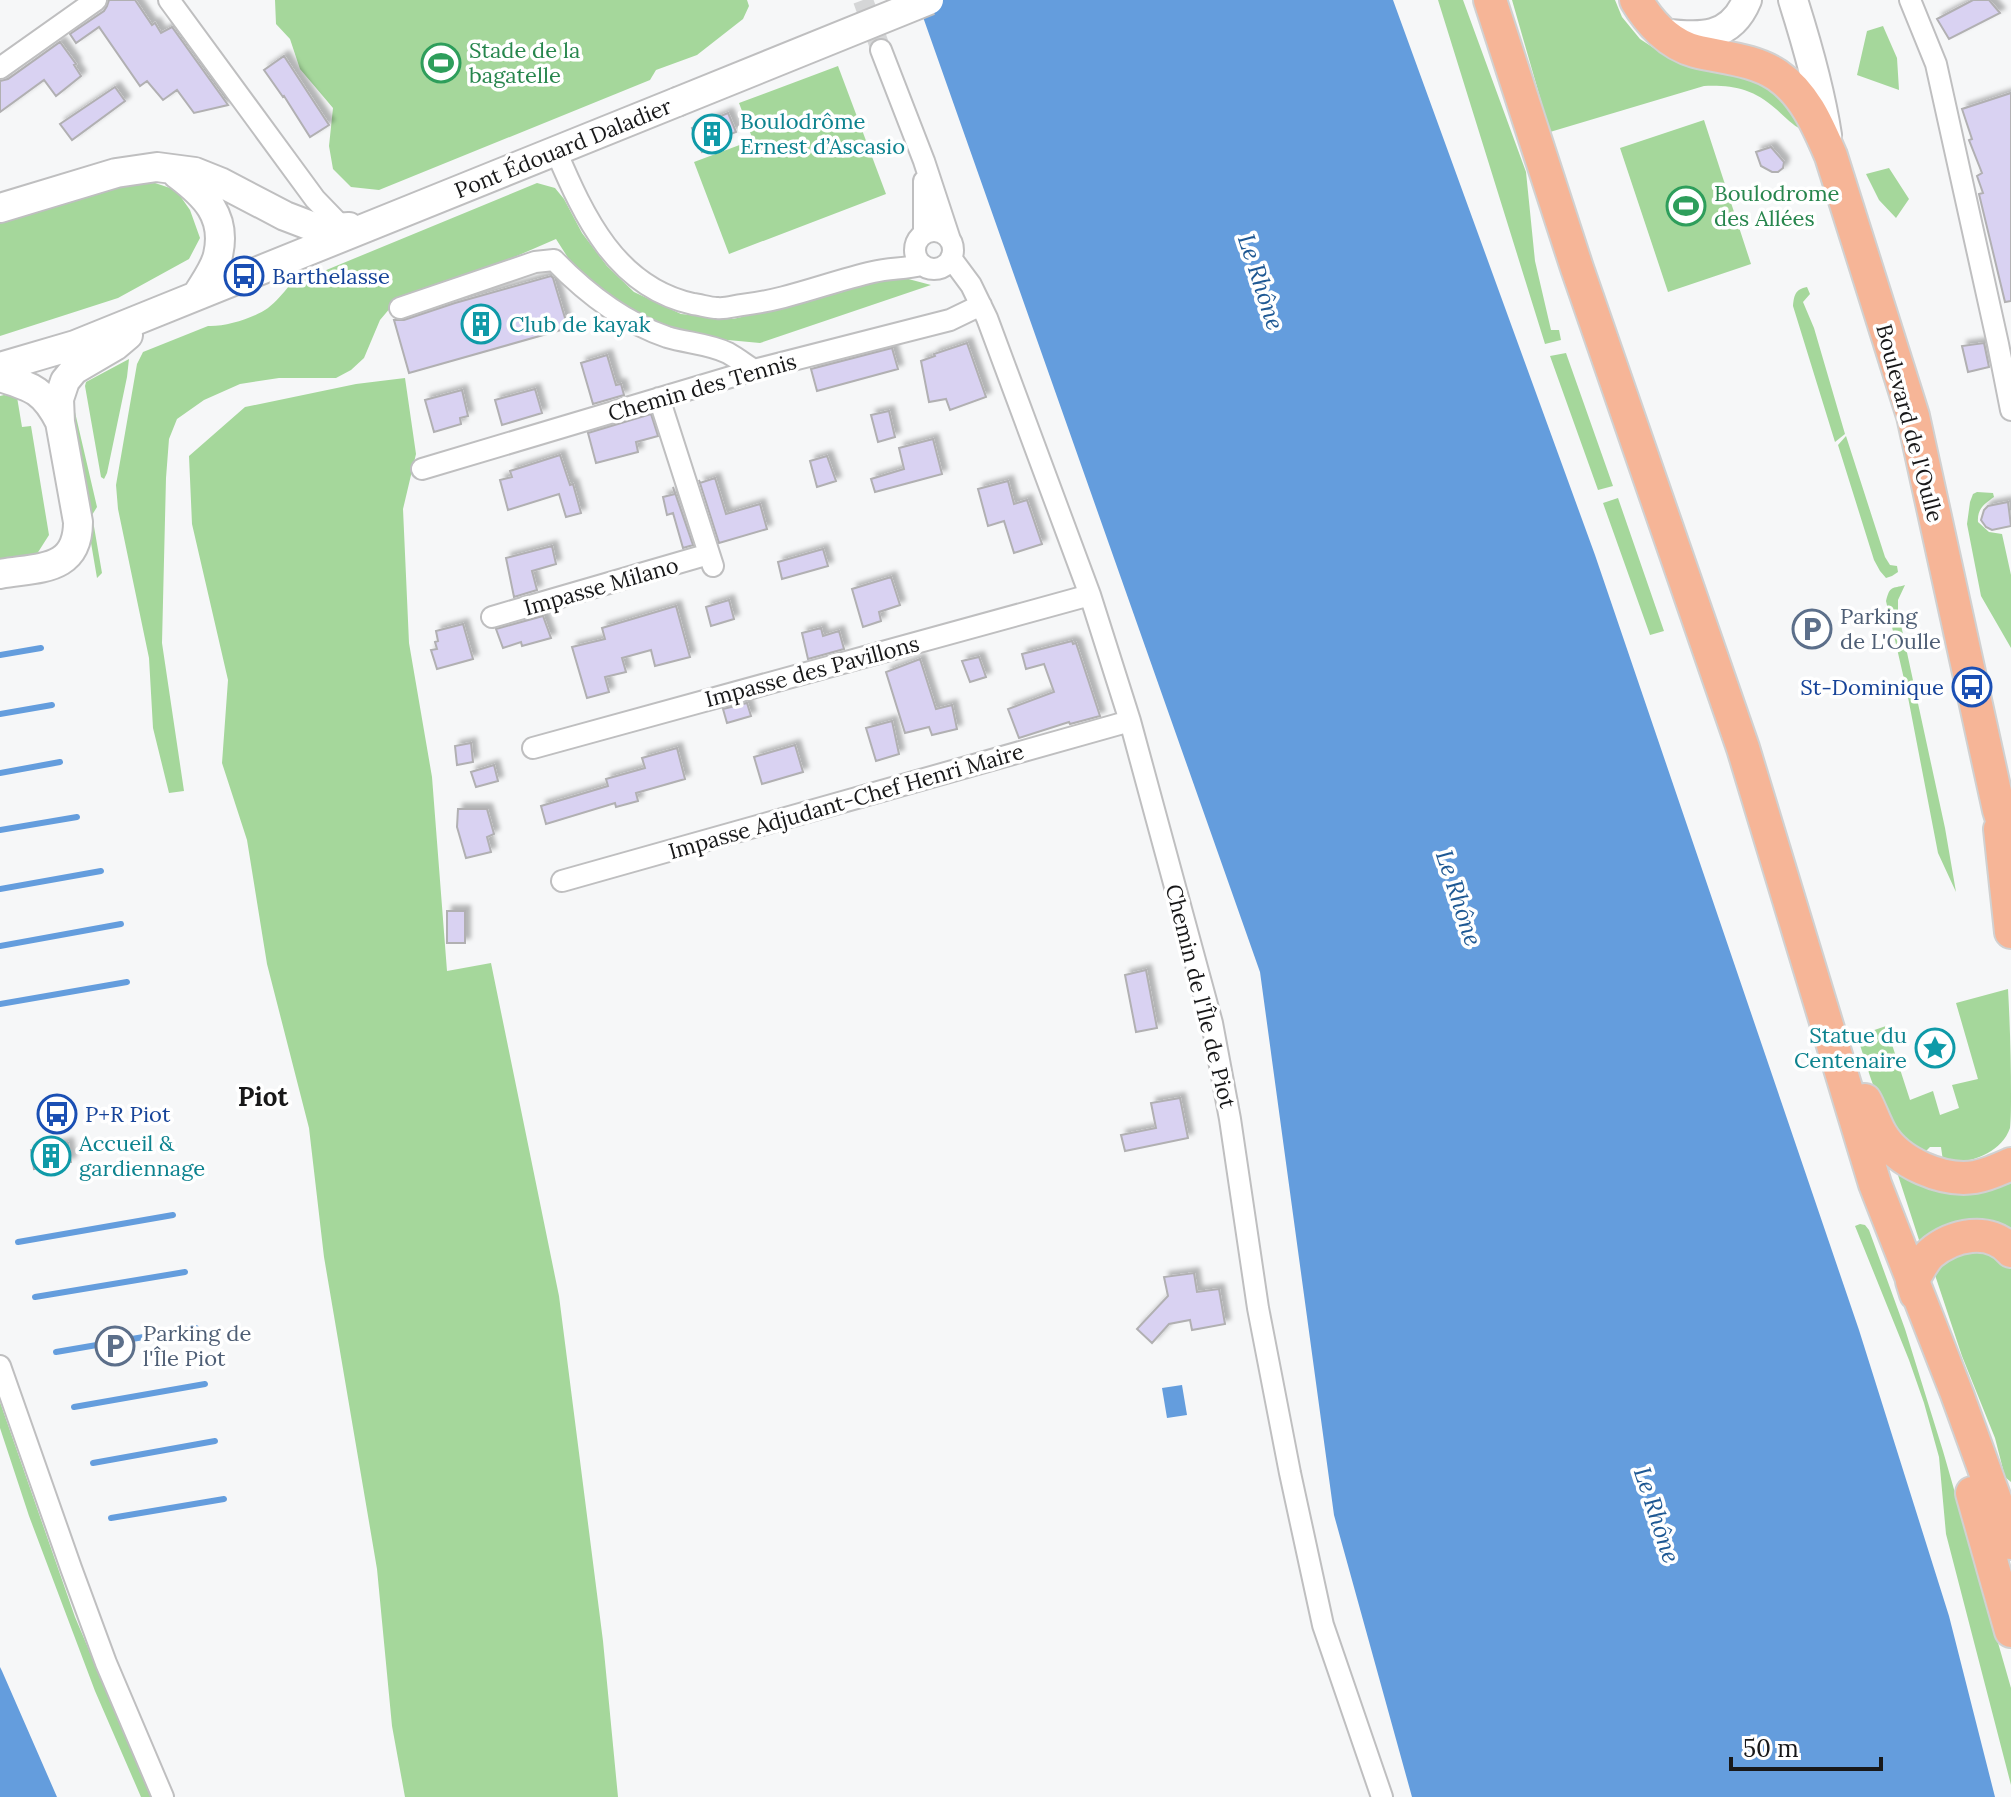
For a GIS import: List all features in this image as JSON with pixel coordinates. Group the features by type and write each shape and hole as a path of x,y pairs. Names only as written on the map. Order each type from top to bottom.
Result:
{"main road":[{"name":"Pont Édouard Daladier","path":"0,367 75,345 353,228 556,151 929,0"},
{"path":"1490,0 1572,254 1743,748 1875,1184 2011,1543"},
{"path":"1636,0 1651,23 1691,50 1743,61 1775,74 1803,100 1831,156"},
{"path":"1663,33 1693,37 1718,32 1736,20 1747,0"},
{"name":"Boulevard de l'Oulle","path":"1793,0 1823,111 1831,156 1913,416 1999,810 2011,849"},
{"path":"0,208 116,173 157,167 195,172 319,229 353,228"},
{"path":"170,168 207,199 215,211 218,225 218,255 197,295"},
{"path":"0,574 62,561 73,551 78,538 78,522 60,422 59,399 65,381 115,346 156,311"},
{"path":"0,377 26,384 39,393 53,408 60,422"},
{"path":"1999,810 2011,930"},
{"path":"1813,984 1882,1137 1903,1157 1921,1168 1960,1178 1976,1177 2005,1162"},
{"path":"2011,1251 1994,1238 1979,1235 1961,1238 1943,1244 1927,1257 1912,1281 2011,1631"}],"street":[{"path":"0,68 96,0"},
{"path":"169,0 315,199 353,228"},
{"path":"1910,0 1936,64 2005,345 2011,410"},
{"name":"Chemin de l'Île de Piot","path":"881,50 924,161 951,249 987,318 1090,595 1130,721 1212,1023 1230,1119 1258,1308 1323,1625 1382,1797"},
{"path":"556,151 590,223 603,243 633,275 654,290 682,301 717,308 752,304 875,271 944,266 951,249 941,233 935,231 875,271"},
{"path":"924,161 920,239 915,255 927,267"},
{"path":"400,308 535,262 554,260 597,300 622,316 666,337 726,352 754,370"},
{"name":"Chemin de l'Île de Piot","path":"927,267 970,294 981,305"},
{"name":"Chemin des Tennis","path":"422,469 754,370 950,320 981,305"},
{"name":"Impasse Milano","path":"492,617 711,560 659,398"},
{"name":"Impasse des Pavillons","path":"533,748 1090,595"},
{"name":"Impasse Adjudant-Chef Henri Maire","path":"562,881 1130,721"},
{"path":"0,1366 101,1649 163,1797"}],"green space":[{"path":"275,0 747,0 749,6 743,19 697,55 656,70 650,80 379,190 351,187 333,169 329,146 333,108 300,69 290,39 276,24"},
{"path":"1438,0 1463,0 1526,172 1535,261 1551,330 1559,330 1561,340 1545,344"},
{"path":"1512,0 1615,0 1622,17 1640,39 1669,58 1755,79 1798,115 1802,130 1759,97 1734,88 1704,86 1550,132"},
{"path":"1883,26 1897,58 1899,90 1857,75 1867,31"},
{"path":"838,66 886,194 729,254 694,162 753,140 739,103"},
{"name":"Boulodrome des Allées","path":"1704,120 1751,264 1668,292 1620,148"},
{"path":"1889,168 1909,199 1896,218 1879,200 1866,174"},
{"path":"155,183 176,190 190,210 200,238 189,259 118,298 0,336 0,218 126,184"},
{"path":"537,183 555,188 582,233 607,266 634,292 681,314 733,319 897,276 931,285 760,343 685,336 609,304 579,275 556,239 391,307 380,320 364,358 336,378 279,378 240,384 204,400 177,419 169,439 162,643 184,791 169,793 153,728 149,658 118,509 116,485 137,364 143,352 208,326 231,323 262,312 290,285"},
{"path":"1807,287 1810,294 1803,302 1814,328 1845,434 1835,442 1793,306 1796,294"},
{"path":"1566,353 1613,486 1598,490 1550,356"},
{"path":"129,359 104,479 101,477 85,386 86,382"},
{"path":"405,378 416,454 403,509 409,643 432,777 447,971 491,963 559,1296 603,1641 618,1797 405,1797 392,1726 377,1569 324,1257 309,1128 267,964 247,840 222,763 228,680 192,524 189,456 245,407 356,384"},
{"path":"71,395 97,507 92,515 102,573 97,578 68,408"},
{"path":"0,396 17,397 22,427 31,426 49,535 35,557 0,563"},
{"path":"1846,436 1885,557 1890,565 1897,566 1898,572 1886,578 1874,560 1838,445"},
{"path":"1977,492 1993,493 1994,497 1980,510 1978,522 1989,532 2002,534 2011,575 2011,648 1981,596 1967,524 1970,502"},
{"path":"1618,498 1664,631 1650,635 1603,503"},
{"path":"1905,585 1898,600 1898,611 1956,892 1938,853 1886,601 1890,590"},
{"path":"2008,989 2011,1108 2010,1128 2006,1137 1991,1151 1973,1159 1943,1161 1941,1147 1930,1147 1923,1154 1908,1142 1887,1116 1857,1036 1886,1026 1910,1100 1933,1091 1940,1115 1959,1108 1952,1085 1978,1079 1956,1003"},
{"path":"1896,1169 2011,1178 2011,1235 1920,1243"},
{"path":"1860,1224 1869,1230 1905,1329 2011,1688 2011,1785 1946,1534 1939,1457 1909,1360 1855,1226"},
{"path":"1957,1246 2003,1254 2011,1269 2011,1482 2005,1477 1995,1438 1962,1356 1935,1275 1940,1261"},
{"path":"0,1402 75,1617 151,1797 141,1797 95,1691 29,1516 0,1428"}],"water":[{"name":"Le Rhône","path":"917,0 1393,0 1595,555 1859,1330 1949,1616 1995,1797 1412,1797 1334,1515 1260,972"},
{"path":"1182,1385 1187,1415 1167,1418 1162,1388"},
{"path":"0,1667 2,1671 57,1797 0,1797"}],"building":[{"path":"109,0 135,0 161,33 172,27 228,105 194,113 177,90 163,100 147,81 140,86 99,27 76,43 70,34 104,11"},
{"path":"1973,0 1989,0 2000,13 1949,39 1937,19"},
{"path":"60,42 81,76 56,96 44,80 0,112 0,81 8,79"},
{"path":"284,56 329,125 310,137 264,70"},
{"path":"115,87 125,101 72,140 60,124"},
{"path":"2011,93 2011,301 2005,302 1979,194 1983,193 1977,176 1982,173 1969,140 1972,139 1962,109"},
{"name":"Boulodrôme Ernest d’Ascasio","path":"728,113 736,132 723,137 726,141 702,152 692,128"},
{"path":"1771,147 1784,162 1778,172 1761,166 1756,152"},
{"name":"Club de kayak","path":"551,276 568,328 409,373 394,320 404,320"},
{"path":"967,343 986,397 950,410 946,399 929,402 921,361"},
{"path":"1984,343 1989,367 1968,372 1962,346"},
{"path":"892,348 898,369 817,391 811,369"},
{"path":"607,355 616,385 621,384 624,395 593,404 581,363"},
{"path":"535,389 542,413 502,425 495,400"},
{"path":"462,390 468,416 460,418 461,424 434,432 425,400"},
{"path":"889,411 895,437 878,442 871,415"},
{"path":"651,414 658,436 636,442 638,452 596,463 588,433"},
{"path":"933,439 942,474 875,492 871,479 904,469 899,448"},
{"path":"560,455 581,513 566,517 559,494 508,510 500,480 512,477 510,471"},
{"path":"827,456 836,481 817,487 810,461"},
{"path":"715,478 726,514 760,504 767,529 719,543 699,480 700,483"},
{"path":"1008,481 1014,504 1027,500 1042,544 1014,553 1004,521 988,526 978,489"},
{"path":"673,487 693,545 683,548 673,513 667,515 663,497 675,494"},
{"path":"2008,502 2011,526 1992,530 1986,527 1981,520 1984,510 1988,506"},
{"path":"552,546 556,564 532,571 537,590 514,597 506,558"},
{"path":"823,549 828,566 782,579 778,562"},
{"path":"891,577 900,605 879,612 881,621 863,627 852,589"},
{"path":"729,600 734,619 711,626 706,607"},
{"path":"676,606 690,657 655,666 651,650 622,658 626,672 605,677 609,692 587,698 572,647 605,639 602,628"},
{"path":"543,616 551,638 503,648 496,629"},
{"path":"463,624 473,659 437,669 431,650 437,649 436,631"},
{"path":"821,628 823,636 839,631 844,649 808,659 802,633"},
{"path":"1072,641 1076,643 1100,716 1019,738 1008,709 1054,692 1044,664 1026,669 1022,654"},
{"path":"979,657 986,677 970,682 962,661"},
{"path":"920,659 936,709 952,705 957,729 932,735 929,727 905,733 886,672"},
{"path":"747,703 751,716 727,723 723,709"},
{"path":"892,721 899,754 876,761 866,728"},
{"path":"471,743 473,762 457,765 455,746"},
{"path":"795,745 803,772 762,784 754,757"},
{"path":"677,748 685,779 636,793 638,801 616,807 615,803 546,824 541,806 608,786 606,779 645,768 642,758"},
{"path":"494,765 498,781 476,787 471,772"},
{"path":"458,809 487,809 494,834 487,837 491,852 466,858 457,827"},
{"path":"447,911 465,911 465,943 447,943"},
{"path":"1146,970 1157,1028 1136,1032 1125,975"},
{"path":"1180,1098 1188,1138 1125,1151 1121,1135 1156,1128 1151,1103"},
{"name":"Accueil & gardiennage","path":"68,1143 71,1162 34,1169 31,1150"},
{"path":"1194,1273 1197,1292 1219,1289 1225,1324 1192,1330 1190,1320 1169,1324 1152,1343 1137,1329 1168,1296 1164,1277"}],"waterway":[{"path":"0,655 41,648"},
{"path":"0,714 52,705"},
{"path":"0,773 60,762"},
{"path":"0,830 77,817"},
{"path":"0,889 101,871"},
{"path":"0,946 121,924"},
{"path":"0,1004 127,982"},
{"path":"18,1242 173,1215"},
{"path":"35,1297 185,1272"},
{"path":"56,1352 196,1328"},
{"path":"74,1407 205,1384"},
{"path":"93,1463 215,1441"},
{"path":"111,1518 224,1499"}],"tunnel":[{"path":"863,0 881,50"}],"place":[{"name":"Stade de la bagatelle","path":"441,63"},
{"name":"Boulodrôme Ernest d’Ascasio","path":"712,134"},
{"name":"Boulodrome des Allées","path":"1686,206"},
{"name":"Barthelasse","path":"244,276"},
{"name":"Club de kayak","path":"481,324"},
{"name":"Parking de L'Oulle","path":"1812,629"},
{"name":"St-Dominique","path":"1972,687"},
{"name":"Statue du Centenaire","path":"1935,1048"},
{"name":"P+R Piot","path":"57,1114"},
{"name":"Accueil & gardiennage","path":"51,1156"},
{"name":"Parking de l'Île Piot","path":"115,1346"}],"district":[{"name":"Piot","path":"263,1096"}]}
